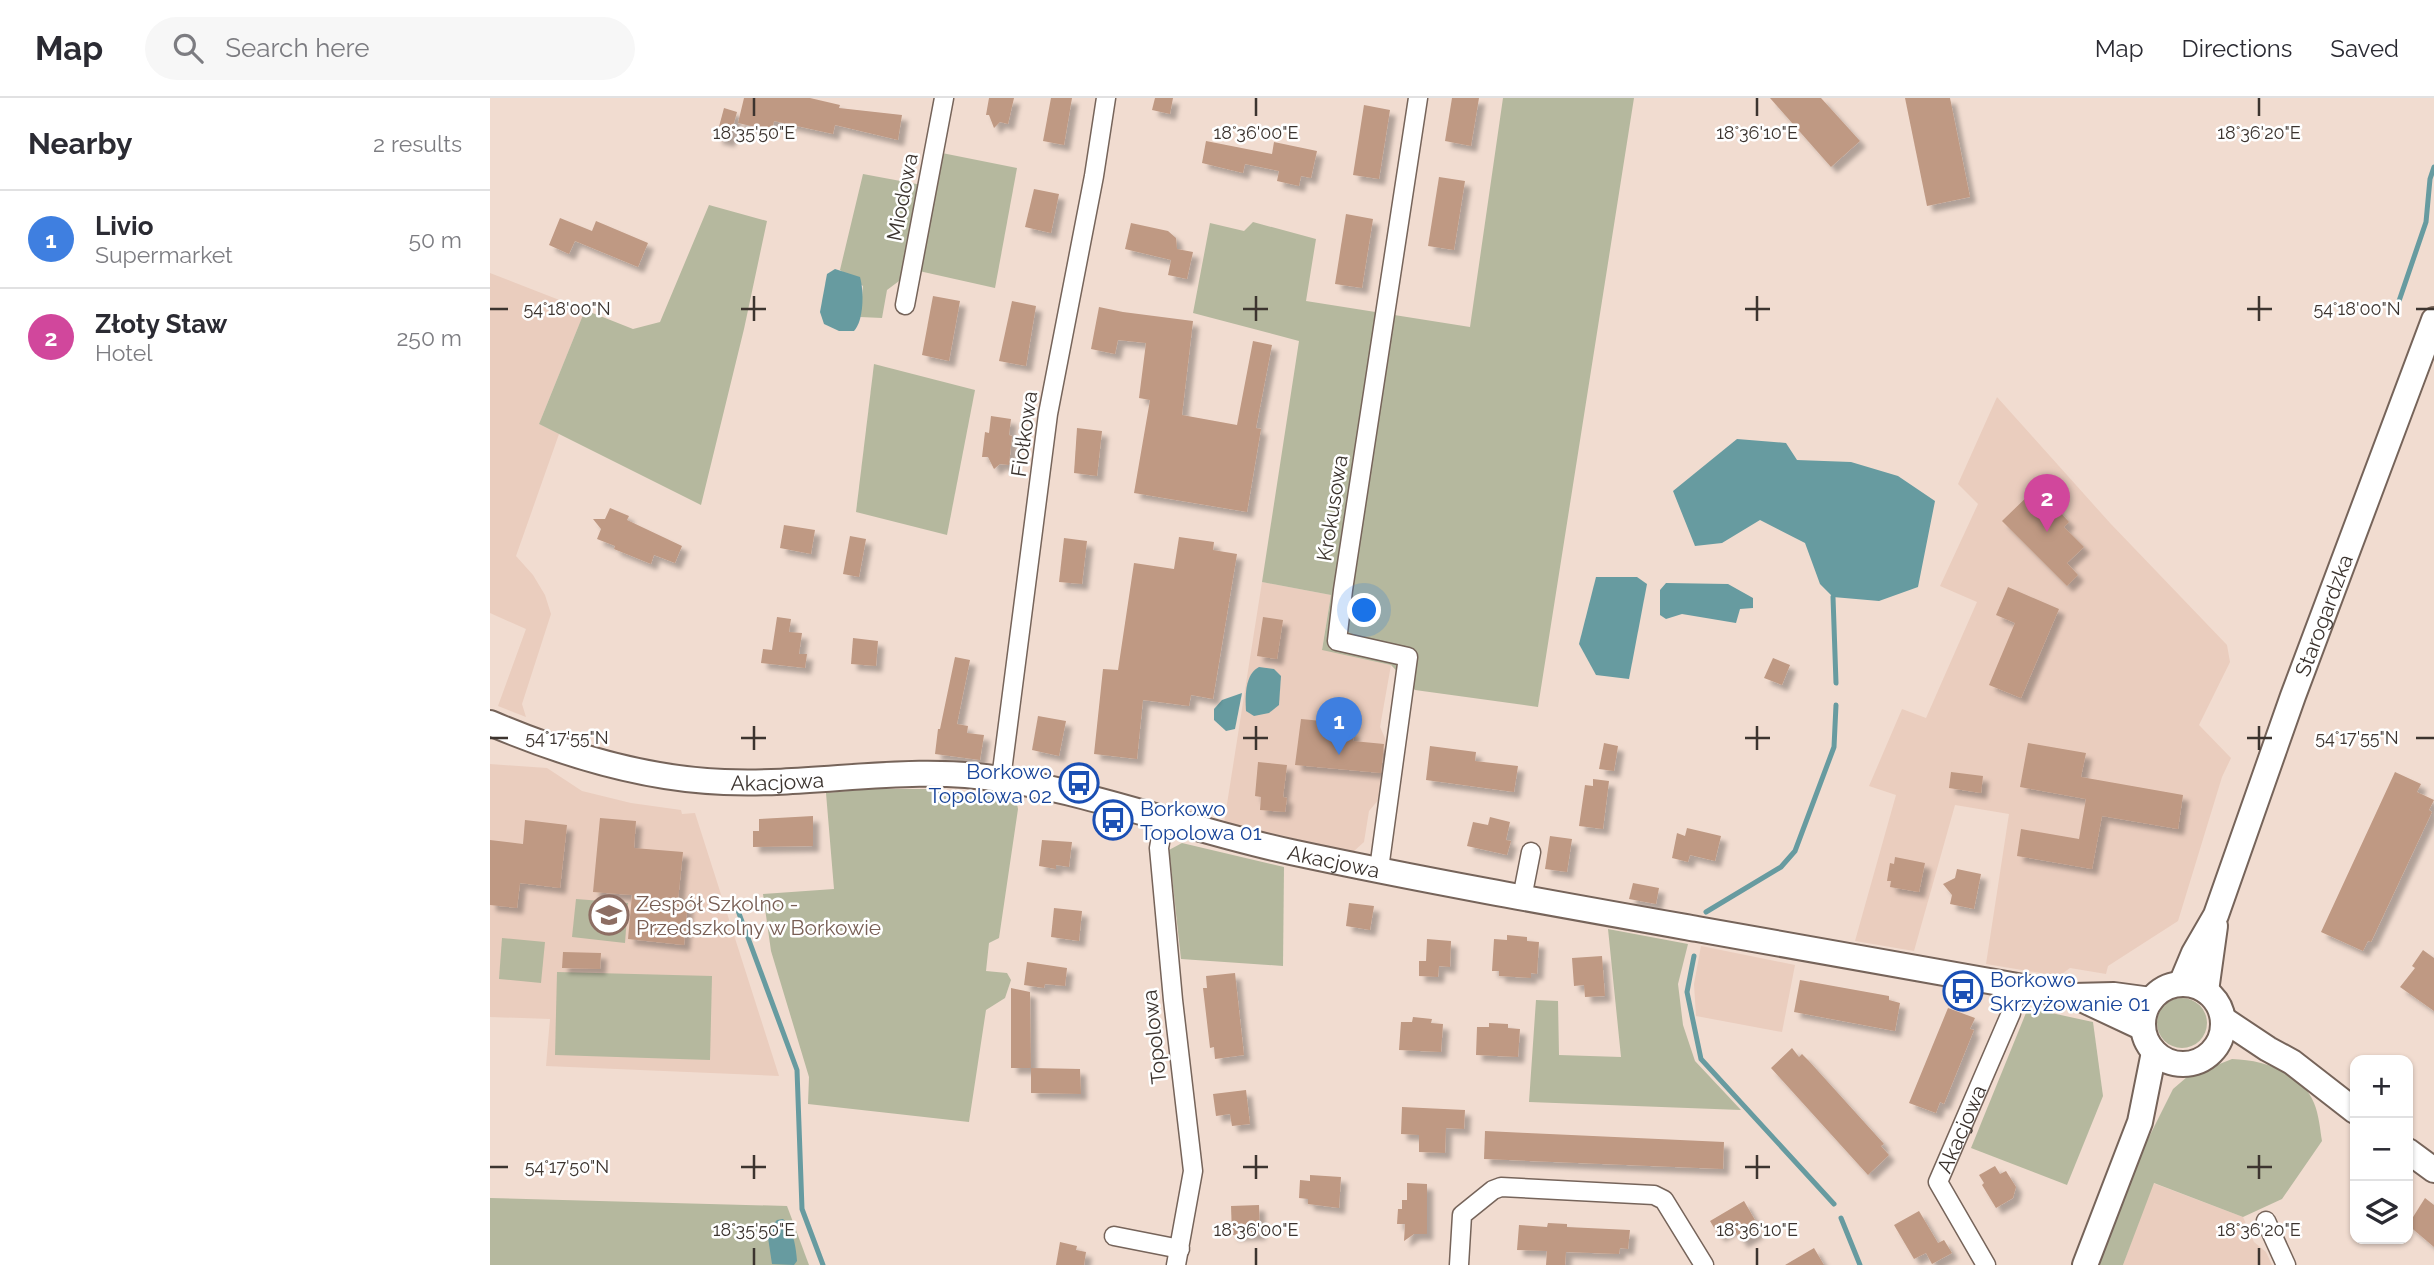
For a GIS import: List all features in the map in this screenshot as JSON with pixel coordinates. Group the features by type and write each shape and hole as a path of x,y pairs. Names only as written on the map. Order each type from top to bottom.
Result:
{"street":[{"name":"Miodowa","path":"905,305 944,98"},
{"name":"Fiołkowa","path":"1000,779 1048,414 1094,176 1106,98"},
{"name":"Krokusowa","path":"1379,869 1408,657 1337,642 1418,98"},
{"name":"Starogardzka","path":"2181,984 2194,953 2216,915 2280,733 2434,320"},
{"name":"Akacjowa","path":"490,723 579,757 674,778 727,783 934,772 1000,779 1069,793 1289,851 1522,898 2073,996 2114,995 2151,1000"},
{"name":"Topolowa","path":"1114,1236 1178,1257 1193,1171 1159,848 1164,820"},
{"path":"1522,898 1531,852"},
{"name":"Starogardzka","path":"2206,991 2216,915"},
{"path":"2181,984 2194,985 2206,991 2214,998 2223,1019 2223,1032 2218,1045 2201,1060 2178,1064 2165,1060 2154,1052 2143,1028 2145,1013 2151,1000 2159,992 2181,984"},
{"name":"Akacjowa","path":"1986,1265 1938,1182 2011,1013 2017,986"},
{"name":"Akacjowa","path":"2073,996 2143,1028"},
{"path":"2223,1019 2267,1049 2292,1062 2350,1107"},
{"path":"2218,1045 2267,1049"},
{"path":"2085,1265 2140,1122 2154,1052"},
{"path":"2140,1122 2178,1064"},
{"path":"2413,1155 2434,1170"},
{"path":"1460,1265 1462,1215 1493,1190 1501,1187 1654,1195 1664,1200 1704,1265"},
{"path":"2266,1221 2286,1265"}],"shaded area":[{"path":"490,273 585,310 539,424 559,434 516,556 533,575 545,595 551,614 522,704 526,717 498,706 526,629 490,613"},
{"path":"1997,397 2110,523 2227,645 2230,662 2199,725 2231,758 2222,777 2178,921 2108,966 2106,974 2070,968 2059,976 1986,964 2009,814 1955,805 1914,951 1855,941 1896,795 1869,786 1902,709 1926,718 1977,602 1940,586 1978,504 1958,484"},
{"path":"1262,582 1331,595 1322,649 1391,665 1380,727 1388,745 1379,799 1369,811 1364,842 1353,852 1224,823"},
{"name":"Zespół Szkolno - Przedszkolny w Borkowie","path":"490,764 547,768 582,791 631,803 681,810 682,814 695,813 779,1076 546,1066 550,1019 490,1017"},
{"path":"1701,946 1795,965 1782,1032 1696,1016 1694,984"},
{"path":"2153,1183 2243,1217 2254,1242 2266,1252 2272,1265 2123,1265"}],"green space":[{"path":"1503,98 1634,98 1538,707 1415,690 1391,665 1322,650 1331,595 1262,582 1299,341 1193,313 1210,223 1244,231 1253,222 1316,239 1306,301 1470,327"},
{"path":"942,153 1017,168 995,288 919,271"},
{"path":"863,174 922,185 903,278 887,290 882,318 860,317 863,286 840,270"},
{"path":"709,205 767,221 701,505 539,424 585,310 633,329 660,322"},
{"path":"874,364 975,390 947,535 856,512"},
{"path":"870,789 930,789 1016,799 1018,809 999,938 989,943 986,971 1007,973 1011,980 1005,998 986,1010 969,1122 808,1104 809,1077 771,951 763,894 834,889 826,793"},
{"path":"1182,843 1284,867 1283,966 1181,959 1169,850"},
{"path":"576,899 628,903 625,943 572,937"},
{"path":"1608,929 1688,944 1678,984 1683,1025 1695,1061 1741,1110 1529,1102 1536,1000 1558,1001 1559,1055 1621,1057"},
{"path":"502,938 545,942 541,983 499,979"},
{"path":"557,972 712,976 710,1060 555,1055"},
{"path":"2182,998 2200,1005 2207,1023 2200,1041 2182,1048 2164,1041 2157,1023 2164,1005"},
{"path":"2028,1008 2093,1022 2103,1096 2067,1185 1971,1148"},
{"path":"2232,1059 2269,1065 2300,1083 2314,1103 2322,1141 2282,1199 2243,1217 2154,1183 2123,1265 2098,1265 2133,1169 2173,1089 2187,1077"},
{"path":"490,1198 787,1206 809,1265 490,1265"}],"water":[{"path":"835,269 860,277 862,305 860,320 854,331 839,331 824,324 820,312 827,274"},
{"path":"1737,439 1786,443 1797,460 1851,462 1898,476 1935,501 1918,587 1879,601 1833,597 1820,584 1805,543 1760,520 1722,543 1695,546 1673,491"},
{"path":"1596,577 1637,577 1647,584 1629,679 1596,675 1579,644"},
{"path":"1666,583 1728,584 1753,598 1753,608 1740,609 1736,623 1682,614 1666,619 1660,615 1660,590"},
{"path":"1259,667 1274,669 1281,676 1279,705 1269,713 1254,716 1246,711 1246,692 1248,680"},
{"path":"1242,693 1235,729 1226,731 1214,720 1214,709 1222,700"},
{"path":"783,1219 793,1238 797,1261 794,1265 772,1264 767,1231 777,1220"}],"building":[{"path":"744,98 810,98 840,105 839,108 902,115 898,140 835,125 833,134 774,121 772,131 738,123"},
{"path":"989,98 1014,98 1008,124 1000,122 994,128 989,115 986,115"},
{"path":"1051,98 1072,98 1064,145 1043,141"},
{"path":"1155,98 1173,98 1170,114 1152,110"},
{"path":"1452,98 1479,98 1471,146 1445,141"},
{"path":"1770,98 1821,98 1860,141 1831,167"},
{"path":"1905,98 1950,98 1970,197 1927,206"},
{"path":"1364,105 1390,110 1379,179 1353,175"},
{"path":"724,108 737,112 729,141 716,138"},
{"path":"1206,141 1272,154 1274,142 1317,151 1311,178 1301,176 1299,186 1277,181 1279,171 1245,164 1243,173 1202,163"},
{"path":"1439,177 1465,181 1454,250 1428,246"},
{"path":"1034,189 1059,194 1051,233 1025,227"},
{"path":"1346,214 1373,219 1362,288 1335,284"},
{"path":"560,218 592,231 596,221 648,243 638,267 575,241 569,254 549,245"},
{"path":"1131,223 1168,231 1176,238 1177,249 1193,252 1187,279 1168,275 1171,260 1125,249"},
{"path":"933,296 960,301 949,361 922,355"},
{"path":"1012,301 1036,306 1026,366 999,361"},
{"path":"1099,307 1193,321 1182,415 1237,425 1253,341 1272,345 1256,428 1261,429 1247,512 1134,493 1150,400 1139,398 1146,343 1118,340 1115,354 1091,349"},
{"path":"991,416 1011,419 1009,435 1012,436 1009,465 1000,464 994,469 988,457 982,457 985,432 989,433"},
{"path":"1077,428 1102,431 1097,476 1074,473"},
{"path":"2037,487 2069,522 2064,527 2084,547 2067,563 2078,575 2067,586 2002,521"},
{"path":"610,508 629,516 627,520 682,546 675,563 654,555 651,564 597,539 601,529 593,519 605,519"},
{"path":"784,525 815,530 811,554 780,548"},
{"path":"850,536 866,539 859,577 843,574"},
{"path":"1179,537 1214,542 1213,550 1237,554 1213,699 1191,695 1189,706 1143,700 1137,759 1094,754 1103,669 1118,670 1134,563 1174,569"},
{"path":"1064,538 1087,541 1082,584 1059,582"},
{"path":"2008,587 2059,609 2021,698 1989,685 2015,623 1996,615"},
{"path":"777,617 791,619 789,632 802,633 799,654 807,654 805,668 761,663 763,649 772,650"},
{"path":"1263,617 1283,620 1277,659 1257,656"},
{"path":"853,638 878,641 876,666 851,664"},
{"path":"955,657 970,660 957,724 968,726 967,733 984,735 980,760 935,754 938,729"},
{"path":"1773,658 1790,665 1782,685 1764,678"},
{"path":"1038,716 1066,721 1059,756 1032,750"},
{"path":"1301,719 1322,721 1322,728 1354,731 1353,741 1384,744 1381,773 1295,765"},
{"path":"1604,743 1618,746 1614,771 1599,769"},
{"path":"2028,743 2086,753 2081,777 2183,795 2178,829 2102,816 2092,869 2017,856 2021,829 2079,839 2086,799 2020,787"},
{"path":"1430,746 1476,752 1475,761 1518,766 1514,792 1426,780"},
{"path":"1258,762 1287,765 1283,797 1287,798 1285,812 1260,810 1261,797 1255,796"},
{"path":"1951,772 1983,776 1981,793 1949,788"},
{"path":"2395,772 2421,784 2417,792 2434,800 2429,810 2432,812 2371,942 2368,941 2363,951 2321,932"},
{"path":"1593,779 1609,781 1603,829 1579,826 1585,785 1593,786"},
{"path":"813,816 813,846 753,847 753,831 759,831 759,819"},
{"path":"1490,817 1510,822 1506,840 1511,841 1507,855 1467,846 1473,822 1488,825"},
{"path":"600,818 636,821 634,848 683,852 678,900 688,900 684,945 628,939 632,895 593,892"},
{"path":"525,820 567,825 560,888 520,883 517,908 490,905 490,840 523,844"},
{"path":"1687,828 1721,836 1715,861 1690,855 1688,862 1672,858 1677,833 1685,836"},
{"path":"1550,836 1572,839 1567,872 1545,869"},
{"path":"1042,840 1072,842 1069,867 1056,865 1056,869 1039,866"},
{"path":"1895,857 1925,863 1919,892 1890,887 1891,881 1887,881 1890,863 1894,864"},
{"path":"1957,869 1981,874 1974,909 1950,904 1952,895 1943,884 1955,878"},
{"path":"1633,883 1659,888 1656,904 1629,899"},
{"path":"1349,903 1374,906 1370,930 1346,926"},
{"path":"1054,908 1082,911 1079,941 1051,937"},
{"path":"1507,935 1527,937 1527,941 1539,942 1537,974 1531,973 1531,978 1499,976 1499,971 1492,971 1494,939 1507,940"},
{"path":"1427,939 1451,941 1450,967 1439,966 1438,977 1419,976 1419,961 1426,961"},
{"path":"2423,950 2434,958 2434,1011 2400,987 2415,968 2412,966"},
{"path":"563,952 601,953 600,969 562,968"},
{"path":"1602,956 1605,996 1585,997 1584,985 1574,986 1572,958"},
{"path":"1027,962 1067,968 1065,986 1045,984 1044,988 1024,985"},
{"path":"1235,973 1244,1055 1215,1059 1214,1047 1210,1048 1203,988 1207,988 1206,976"},
{"path":"1800,980 1889,996 1889,1000 1900,1003 1895,1031 1794,1012"},
{"path":"1011,988 1030,992 1031,1068 1011,1068"},
{"path":"1948,1008 1975,1018 1970,1029 1974,1030 1944,1104 1940,1102 1936,1113 1909,1103"},
{"path":"1413,1017 1432,1019 1431,1023 1443,1024 1441,1052 1399,1050 1401,1022 1412,1022"},
{"path":"1489,1023 1508,1024 1508,1028 1520,1029 1518,1057 1476,1055 1477,1027 1489,1027"},
{"path":"1792,1048 1799,1057 1802,1054 1808,1060 1884,1144 1881,1146 1889,1155 1868,1175 1771,1068"},
{"path":"1031,1068 1080,1069 1081,1094 1031,1093"},
{"path":"1246,1090 1250,1124 1232,1126 1230,1114 1216,1116 1213,1094"},
{"path":"1402,1107 1465,1110 1464,1129 1446,1128 1445,1153 1419,1152 1419,1135 1401,1134"},
{"path":"1485,1131 1724,1142 1723,1169 1484,1159"},
{"path":"1995,1166 2000,1174 2006,1171 2016,1187 2013,1198 1996,1208 1979,1175"},
{"path":"1310,1175 1341,1177 1339,1208 1308,1204 1308,1199 1299,1198 1300,1180 1310,1181"},
{"path":"1407,1183 1427,1184 1427,1234 1414,1234 1404,1241 1405,1224 1397,1224 1398,1209 1402,1209 1402,1200 1407,1200"},
{"path":"2425,1198 2434,1205 2434,1247 2413,1229 2413,1217"},
{"path":"1744,1201 1755,1220 1752,1222 1758,1232 1742,1242 1733,1228 1719,1236 1710,1221"},
{"path":"1259,1205 1260,1234 1232,1235 1231,1206"},
{"path":"1919,1211 1938,1243 1944,1240 1952,1253 1932,1264 1926,1253 1914,1259 1894,1225"},
{"path":"1548,1223 1567,1224 1567,1227 1630,1230 1628,1249 1620,1248 1619,1254 1566,1252 1565,1265 1546,1265 1547,1251 1517,1250 1519,1225 1547,1227"},
{"path":"1060,1242 1077,1246 1076,1250 1086,1252 1084,1265 1056,1265"},
{"path":"1814,1248 1824,1265 1785,1265"}],"waterway":[{"path":"2399,301 2426,222 2430,179 2434,167"},
{"path":"1833,597 1836,683"},
{"path":"1706,912 1781,867 1795,851 1834,747 1836,705"},
{"path":"737,908 797,1070 802,1209 823,1265"},
{"path":"1694,956 1687,992 1701,1059 1834,1204"},
{"path":"1841,1218 1860,1265"}],"place":[{"name":"Złoty Staw","path":"2047,532"},
{"name":"Livio","path":"1339,755"},
{"name":"Borkowo Topolowa 02","path":"1079,783"},
{"name":"Borkowo Topolowa 01","path":"1113,820"},
{"name":"Zespół Szkolno - Przedszkolny w Borkowie","path":"609,915"},
{"name":"Borkowo Skrzyżowanie 01","path":"1963,991"}]}
